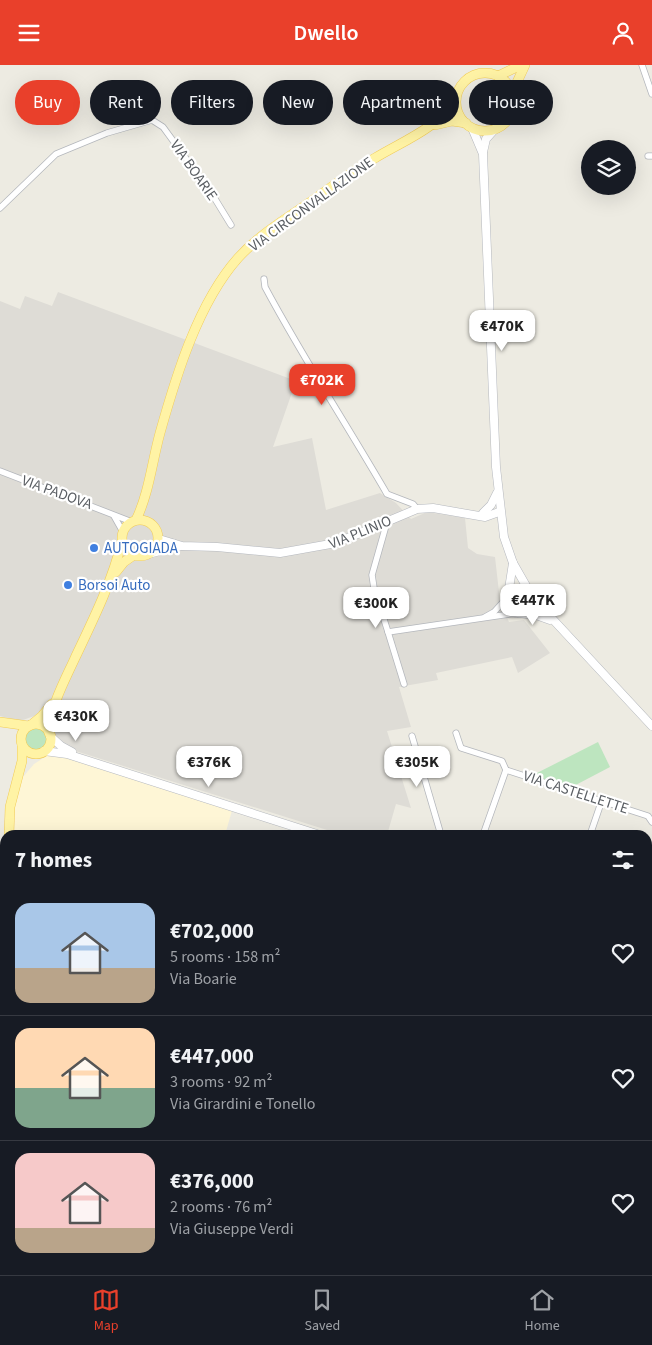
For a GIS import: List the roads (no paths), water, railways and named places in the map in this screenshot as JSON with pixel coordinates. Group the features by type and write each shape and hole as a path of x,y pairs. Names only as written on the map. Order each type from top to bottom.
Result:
{"main road":[{"path":"459,90 471,77 477,65"},
{"path":"484,65 504,80"},
{"path":"471,77 485,73 495,75 523,65"},
{"path":"517,80 523,65"},
{"path":"459,113 469,126 483,153"},
{"name":"VIA CIRCONVALLAZIONE","path":"426,129 446,122 469,126"},
{"name":"VIA CIRCONVALLAZIONE","path":"134,521 146,494 160,433 193,334 208,300 225,274 247,249 277,224 354,171 431,125"},
{"path":"500,125 486,139 483,153 499,512 502,530 513,563 526,588 554,622 648,720 652,727"},
{"path":"469,126 479,130 495,129"},
{"path":"498,491 491,505 482,515 495,521 502,530"},
{"name":"VIA CIRCONVALLAZIONE","path":"146,494 147,509 151,523"},
{"name":"VIA PLINIO","path":"158,539 182,546 217,547 268,554 294,552 336,543 417,509 433,508 482,515 492,511 499,512"},
{"path":"19,773 49,745 50,721 59,693 112,578 123,537 134,521 151,523 158,533 156,548 148,554 134,555 128,552 123,537"},
{"name":"VIA PLINIO","path":"148,554 182,546"},
{"path":"112,578 124,562 134,555"},
{"path":"506,598 513,563"},
{"path":"517,613 540,615 554,622"},
{"path":"9,830 10,807 19,773 23,732 46,712 59,693"},
{"path":"0,722 44,727 61,747 92,762"},
{"path":"0,722 31,753 63,753 304,830"}],"street":[{"path":"642,65 652,93"},
{"name":"VIA BOARIE","path":"0,208 56,154 107,133 152,120 163,127 212,194 231,225"},
{"path":"264,279 266,287 301,353 360,445 387,494 413,504 417,509"},
{"name":"VIA PADOVA","path":"0,471 113,515 134,521"},
{"path":"113,515 123,537"},
{"path":"387,522 372,575 374,588 404,684"},
{"path":"388,632 481,619 517,613 524,607 524,597 516,592 506,598 494,612 481,619"},
{"path":"506,598 506,609 517,613"},
{"path":"456,733 460,748 502,761 505,763 506,769"},
{"path":"412,736 440,830"},
{"name":"VIA CASTELLETTE","path":"485,830 506,769 648,816 652,822"},
{"path":"592,830 602,801"}],"place":[{"name":"AUTOGIADA","path":"94,548"},
{"name":"Borsoi Auto","path":"68,585"}]}
